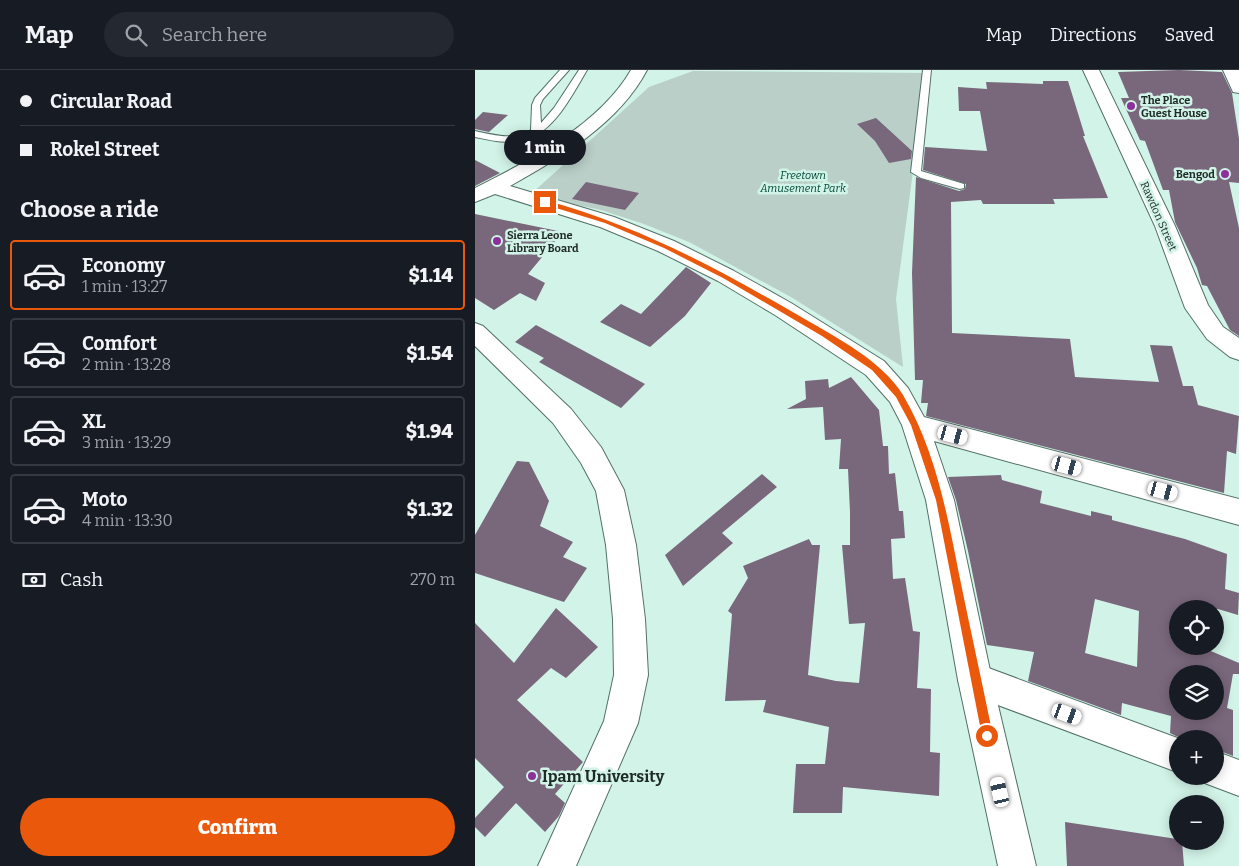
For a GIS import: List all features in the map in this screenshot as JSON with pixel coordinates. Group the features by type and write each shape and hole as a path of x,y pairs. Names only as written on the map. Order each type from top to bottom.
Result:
{"main road":[{"path":"484,192 567,142 606,112 628,89 639,70"},
{"name":"Rawdon Street","path":"1091,70 1165,226 1197,308 1215,333 1239,351"},
{"path":"1231,70 1239,88"},
{"path":"484,192 607,222 666,246 726,276 791,313 875,368 899,395 915,425 940,500 975,680 1017,866"},
{"path":"475,332 563,416 591,455 610,490 621,545 629,619 631,675 621,723 557,866"},
{"path":"915,425 1239,512"},
{"path":"975,680 1169,752"},
{"path":"1224,772 1239,778"}],"lane":[{"path":"536,130 536,105 539,98 565,70"},
{"path":"475,134 513,139 524,138 549,121 583,70"},
{"path":"927,70 916,172 926,178 946,180 960,186"}],"green space":[{"name":"Freetown Amusement Park","path":"693,71 926,73 896,299 903,367 791,297 689,242 644,224 601,210 530,195 649,87"}],"building":[{"path":"1179,70 1222,72 1232,93 1239,139 1239,183 1229,182 1239,228 1239,336 1230,330 1207,286 1202,285 1197,268 1175,222 1169,190 1163,190 1145,141 1140,140 1121,98 1129,98 1118,72"},
{"path":"1043,81 1068,81 1085,136 1083,136 1108,198 1053,199 1055,204 983,204 981,200 951,202 952,333 1070,339 1075,377 1159,382 1150,345 1172,346 1183,386 1193,386 1198,405 1239,416 1236,454 1227,451 1224,493 926,416 928,403 921,403 923,380 915,380 912,273 916,177 959,191 965,189 966,184 923,170 925,147 987,151 980,111 959,111 958,87 987,89 986,82 1043,84"},
{"path":"483,112 508,115 489,132 475,129 475,120"},
{"path":"876,118 912,151 911,159 889,163 875,141 857,124"},
{"path":"475,160 500,173 475,186"},
{"path":"586,182 639,193 625,210 572,199"},
{"path":"475,214 563,232 528,274 545,283 536,301 520,293 494,310 475,298"},
{"path":"686,267 711,283 685,316 650,347 600,322 621,304 641,314"},
{"path":"536,325 645,384 621,408 539,362 544,358 515,342"},
{"path":"851,377 879,410 883,446 888,446 889,474 895,473 899,511 903,511 905,538 891,539 893,579 905,578 913,631 920,632 917,688 931,689 930,752 940,753 939,796 843,787 842,813 793,813 796,764 825,764 829,727 763,712 766,700 725,701 732,614 728,611 748,578 743,566 809,539 812,545 820,545 808,675 836,681 859,683 865,623 849,624 842,545 850,545 850,512 848,469 839,469 841,439 825,440 823,407 787,409 806,399 805,381 828,379 829,388"},
{"path":"517,461 529,462 549,501 540,526 573,542 563,557 587,568 564,602 475,573 475,535"},
{"path":"762,474 777,487 722,533 733,543 683,586 665,555"},
{"path":"1001,475 1002,480 1042,491 1040,503 1091,516 1091,511 1112,516 1112,520 1185,539 1227,554 1225,589 1239,593 1238,615 1224,611 1224,600 1169,600 1169,655 1220,655 1239,663 1239,674 1233,674 1227,708 1233,710 1233,756 1224,752 1224,730 1170,730 1171,720 1224,720 1224,665 1169,665 1169,715 1122,703 1121,715 1028,681 1034,652 987,645 956,500 948,477","holes":["1095,599 1139,611 1137,667 1085,653"]},
{"path":"556,608 598,647 566,678 551,668 517,700 583,762 555,794 565,803 559,816 545,832 516,803 485,837 475,827 475,818 504,787 475,758 475,623 514,663"},
{"path":"1065,822 1169,838 1169,850 1183,850 1184,866 1067,866"}],"place":[{"name":"The Place Guest House","path":"1131,106"},
{"name":"Bengod","path":"1225,174"},
{"name":"Sierra Leone Library Board","path":"497,241"},
{"name":"Ipam University","path":"532,776"}],"route":[{"path":"545,202 607,222 666,246 726,276 783,308 875,368 899,395 915,425 940,500 987,736"}]}
